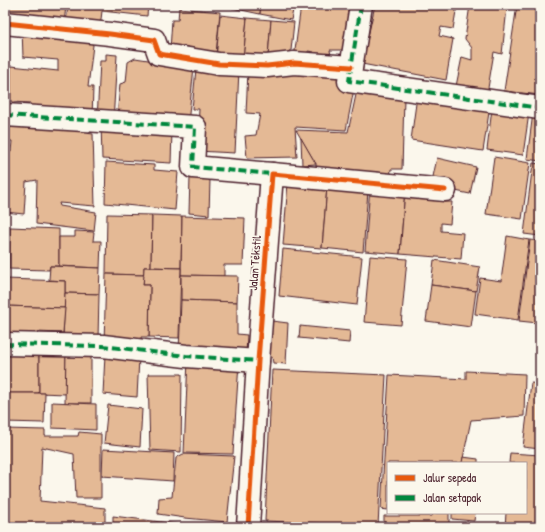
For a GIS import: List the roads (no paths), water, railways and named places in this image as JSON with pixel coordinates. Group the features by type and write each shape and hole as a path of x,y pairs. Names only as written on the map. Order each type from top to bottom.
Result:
{"street":[{"path":"361,5 349,81 540,108"},
{"path":"5,23 154,40 159,54 218,64 267,66 294,63 351,67"},
{"path":"5,115 195,127 193,167 445,190"},
{"name":"Jalan Tekstil","path":"248,527 258,361 272,174"},
{"path":"5,344 103,346 186,356 258,361"}]}
